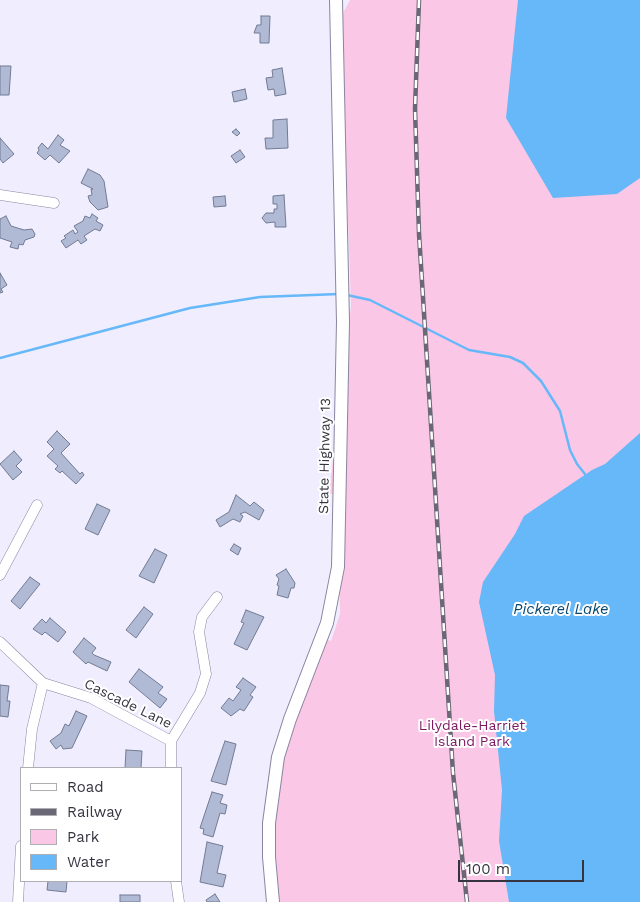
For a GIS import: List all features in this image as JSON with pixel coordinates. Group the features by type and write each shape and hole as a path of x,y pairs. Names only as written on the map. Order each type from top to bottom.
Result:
{"street":[{"name":"State Highway 13","path":"273,902 268,857 269,823 278,756 290,719 328,623 338,567 343,322 339,218 336,0"},
{"path":"0,195 54,204"},
{"path":"0,575 37,505"},
{"path":"171,767 171,741 200,693 206,674 199,632 202,617 217,597"},
{"name":"Cascade Lane","path":"0,642 43,683 90,698 171,741"},
{"path":"28,767 32,729 43,683"},
{"path":"18,902 20,865"},
{"path":"176,882 179,902"}],"green space":[{"name":"Lilydale-Harriet Island Park","path":"350,0 640,0 640,902 274,902 270,814 287,725 319,636 331,641 340,614 338,494 329,494 351,306 341,17"}],"water":[{"path":"518,0 640,0 640,178 617,194 553,198 506,118"},
{"name":"Pickerel Lake","path":"640,433 640,902 509,902 499,841 502,790 494,711 495,675 479,602 483,582 515,534 524,516 592,470 605,464"}],"building":[{"path":"261,16 270,16 269,43 260,43 260,33 254,33 257,25 261,25"},
{"path":"0,66 11,66 9,95 0,95"},
{"path":"282,68 286,94 275,96 274,89 268,90 266,78 273,77 272,70"},
{"path":"245,89 247,99 234,102 232,92"},
{"path":"287,119 288,148 266,149 265,138 273,138 273,120"},
{"path":"236,129 240,133 237,136 232,132"},
{"path":"58,135 64,140 60,145 70,151 59,163 50,155 45,160 37,153 38,148 42,143 48,149"},
{"path":"0,138 14,154 3,163 0,159"},
{"path":"240,150 245,157 236,163 231,156"},
{"path":"88,169 100,175 104,181 108,207 98,210 90,202 88,196 92,195 91,189 93,189 81,183"},
{"path":"284,195 286,227 275,227 275,222 266,223 262,218 266,213 274,213 274,209 277,209 277,204 273,204 273,196"},
{"path":"225,196 226,206 214,207 213,197"},
{"path":"92,214 98,218 96,221 103,225 100,231 95,229 84,236 87,240 81,244 78,240 66,248 61,241 66,238 64,236 73,230 75,234 78,232 74,226 83,221 85,216 90,218"},
{"path":"6,216 11,226 24,230 32,229 35,234 34,237 25,240 23,245 19,244 18,249 10,247 12,242 0,238 0,219"},
{"path":"0,273 7,285 1,289 3,292 0,293"},
{"path":"57,431 70,444 61,453 80,474 82,472 84,475 76,484 62,471 60,473 55,469 58,466 47,456 54,449 47,442"},
{"path":"14,451 22,460 16,466 22,472 13,480 0,464"},
{"path":"236,495 250,506 254,502 264,510 259,520 245,512 240,514 243,516 240,522 233,519 220,527 216,520 229,512"},
{"path":"97,504 110,510 98,535 85,529"},
{"path":"234,544 241,548 238,555 230,550"},
{"path":"155,549 167,555 154,583 139,576"},
{"path":"286,569 295,583 294,588 291,588 288,598 277,595 279,579 276,575"},
{"path":"30,577 40,584 20,609 11,601"},
{"path":"144,607 153,614 136,638 126,630"},
{"path":"246,610 264,617 247,650 234,644 244,623 241,622"},
{"path":"50,618 66,632 58,642 45,632 42,635 33,629 42,619 46,623"},
{"path":"84,638 96,648 92,653 94,655 111,662 107,671 88,662 86,664 73,652"},
{"path":"139,669 163,687 158,693 167,699 160,708 129,682"},
{"path":"243,678 256,687 250,695 253,697 244,711 240,709 231,716 221,708 229,698 233,701 241,690 236,687"},
{"path":"0,685 9,686 7,701 10,701 8,717 0,716"},
{"path":"76,711 87,716 72,748 63,749 61,745 56,749 50,741 61,733 65,724 69,726"},
{"path":"225,741 236,744 226,785 211,781"},
{"path":"126,750 142,751 141,767 125,767"},
{"path":"212,792 223,795 220,803 227,805 225,814 220,813 213,837 203,834 204,829 200,828"},
{"path":"207,842 223,846 217,873 226,875 223,887 200,882"},
{"path":"48,882 67,882 66,892 47,890"},
{"path":"215,894 220,902 207,902 206,900"},
{"path":"120,895 140,895 140,902 120,902"}],"waterway":[{"path":"0,358 190,308 260,297 339,294"},
{"path":"347,295 370,300 469,350 510,357 523,363 541,381 560,411 570,450 585,474"}],"railway":[{"path":"419,0 415,109 419,234 453,773 467,902"}]}
